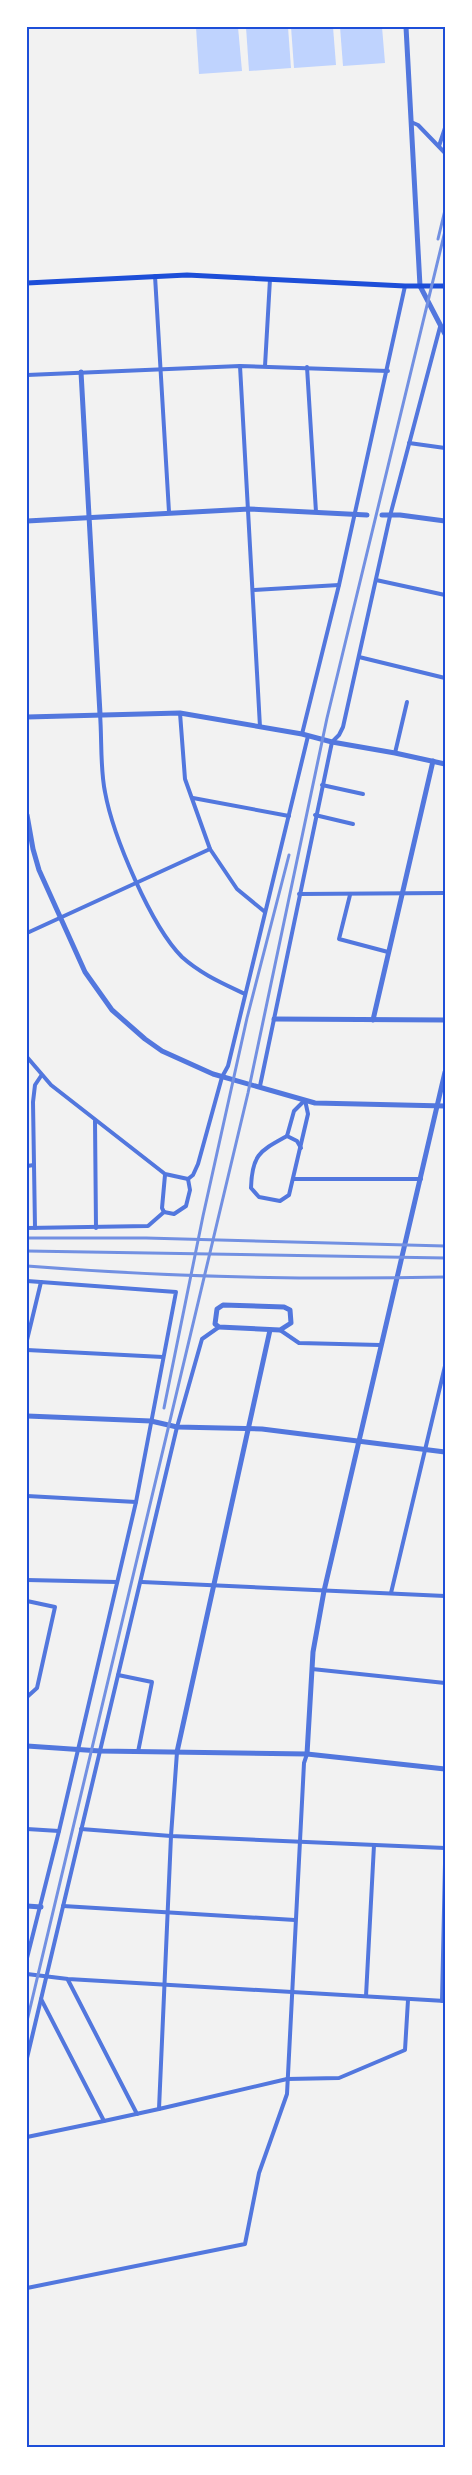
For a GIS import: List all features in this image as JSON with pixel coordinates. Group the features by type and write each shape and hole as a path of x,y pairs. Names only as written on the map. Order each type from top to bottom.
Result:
{"main road":[{"path":"27,283 155,275 445,286"}],"street":[{"path":"406,27 420,286 445,334"},
{"path":"411,122 418,125 445,153"},
{"path":"439,146 445,128"},
{"path":"155,275 169,512"},
{"path":"265,366 270,279"},
{"path":"188,1179 193,1175 198,1164 222,1077 228,1066 289,816 405,286"},
{"path":"260,1086 332,742 343,727 390,516 441,325"},
{"path":"240,366 261,727"},
{"path":"27,375 240,366 388,371"},
{"path":"307,367 316,512"},
{"path":"81,372 104,792 118,836 160,928 181,955 210,978 245,994"},
{"path":"409,443 445,448"},
{"path":"27,521 249,509 367,515"},
{"path":"382,515 445,521"},
{"path":"376,580 445,595"},
{"path":"253,590 339,585"},
{"path":"359,657 445,678"},
{"path":"395,753 407,702"},
{"path":"180,713 185,779 210,849 237,889 265,912"},
{"path":"27,717 180,713 305,735 445,764"},
{"path":"373,1020 433,761"},
{"path":"322,785 363,794"},
{"path":"192,798 289,816"},
{"path":"27,814 39,870 85,972 112,1010 128,1026 162,1051 222,1077 305,1100 326,1104 445,1106"},
{"path":"315,815 353,824"},
{"path":"27,933 210,849"},
{"path":"299,894 445,893"},
{"path":"350,895 339,939 388,952"},
{"path":"274,1019 445,1020"},
{"path":"27,1057 41,1076 165,1174 188,1179"},
{"path":"27,2288 245,2244 259,2173 287,2094 304,1763 307,1754 312,1669 324,1591 445,1072"},
{"path":"35,1228 30,1102 35,1084 41,1076"},
{"path":"305,1100 308,1114 289,1195 283,1201 259,1197 251,1188 257,1155 287,1136 294,1111 305,1100"},
{"path":"95,1120 96,1228"},
{"path":"287,1136 297,1141 301,1149"},
{"path":"27,1166 34,1166"},
{"path":"164,1212 162,1208 165,1174"},
{"path":"164,1212 174,1214 186,1206 190,1190 188,1179"},
{"path":"294,1179 421,1179"},
{"path":"27,1228 148,1226 164,1212"},
{"path":"27,1281 176,1292 136,1502 27,1958"},
{"path":"27,1340 41,1282"},
{"path":"27,2058 177,1427 202,1339 219,1327 280,1330 291,1323 290,1310 284,1307 223,1305 215,1313 215,1324 219,1327"},
{"path":"159,2109 177,1752 270,1330"},
{"path":"280,1330 300,1343 380,1345"},
{"path":"27,1350 163,1357"},
{"path":"391,1593 443,1384 445,1366"},
{"path":"27,1416 151,1421 177,1427 249,1428 445,1452"},
{"path":"27,1496 136,1502"},
{"path":"27,1580 117,1582"},
{"path":"142,1582 445,1596"},
{"path":"27,1601 55,1607 37,1688 27,1696"},
{"path":"312,1669 445,1683"},
{"path":"118,1676 152,1682 138,1752"},
{"path":"27,1746 100,1751 307,1754 445,1769"},
{"path":"445,1774 445,1830"},
{"path":"27,1829 59,1831"},
{"path":"81,1829 171,1836 445,1848"},
{"path":"366,1996 374,1845"},
{"path":"27,1974 68,1980 443,2001 445,1864"},
{"path":"27,1906 41,1907"},
{"path":"63,1906 295,1920"},
{"path":"68,1980 137,2114"},
{"path":"41,1999 104,2121"},
{"path":"27,2137 287,2079 339,2078 405,2050 408,2000"}],"water":[{"path":"196,27 238,27 242,71 199,74"},
{"path":"246,27 288,27 291,68 249,71"},
{"path":"291,27 333,27 336,65 294,68"},
{"path":"340,27 382,27 385,63 343,66"}],"railway":[{"path":"438,239 445,210"},
{"path":"27,2021 248,1093 327,718 445,231"},
{"path":"164,1408 203,1216 247,1018 289,855"},
{"path":"27,1238 146,1238 445,1246"},
{"path":"27,1251 445,1258"},
{"path":"27,1266 236,1277 445,1277"}]}
